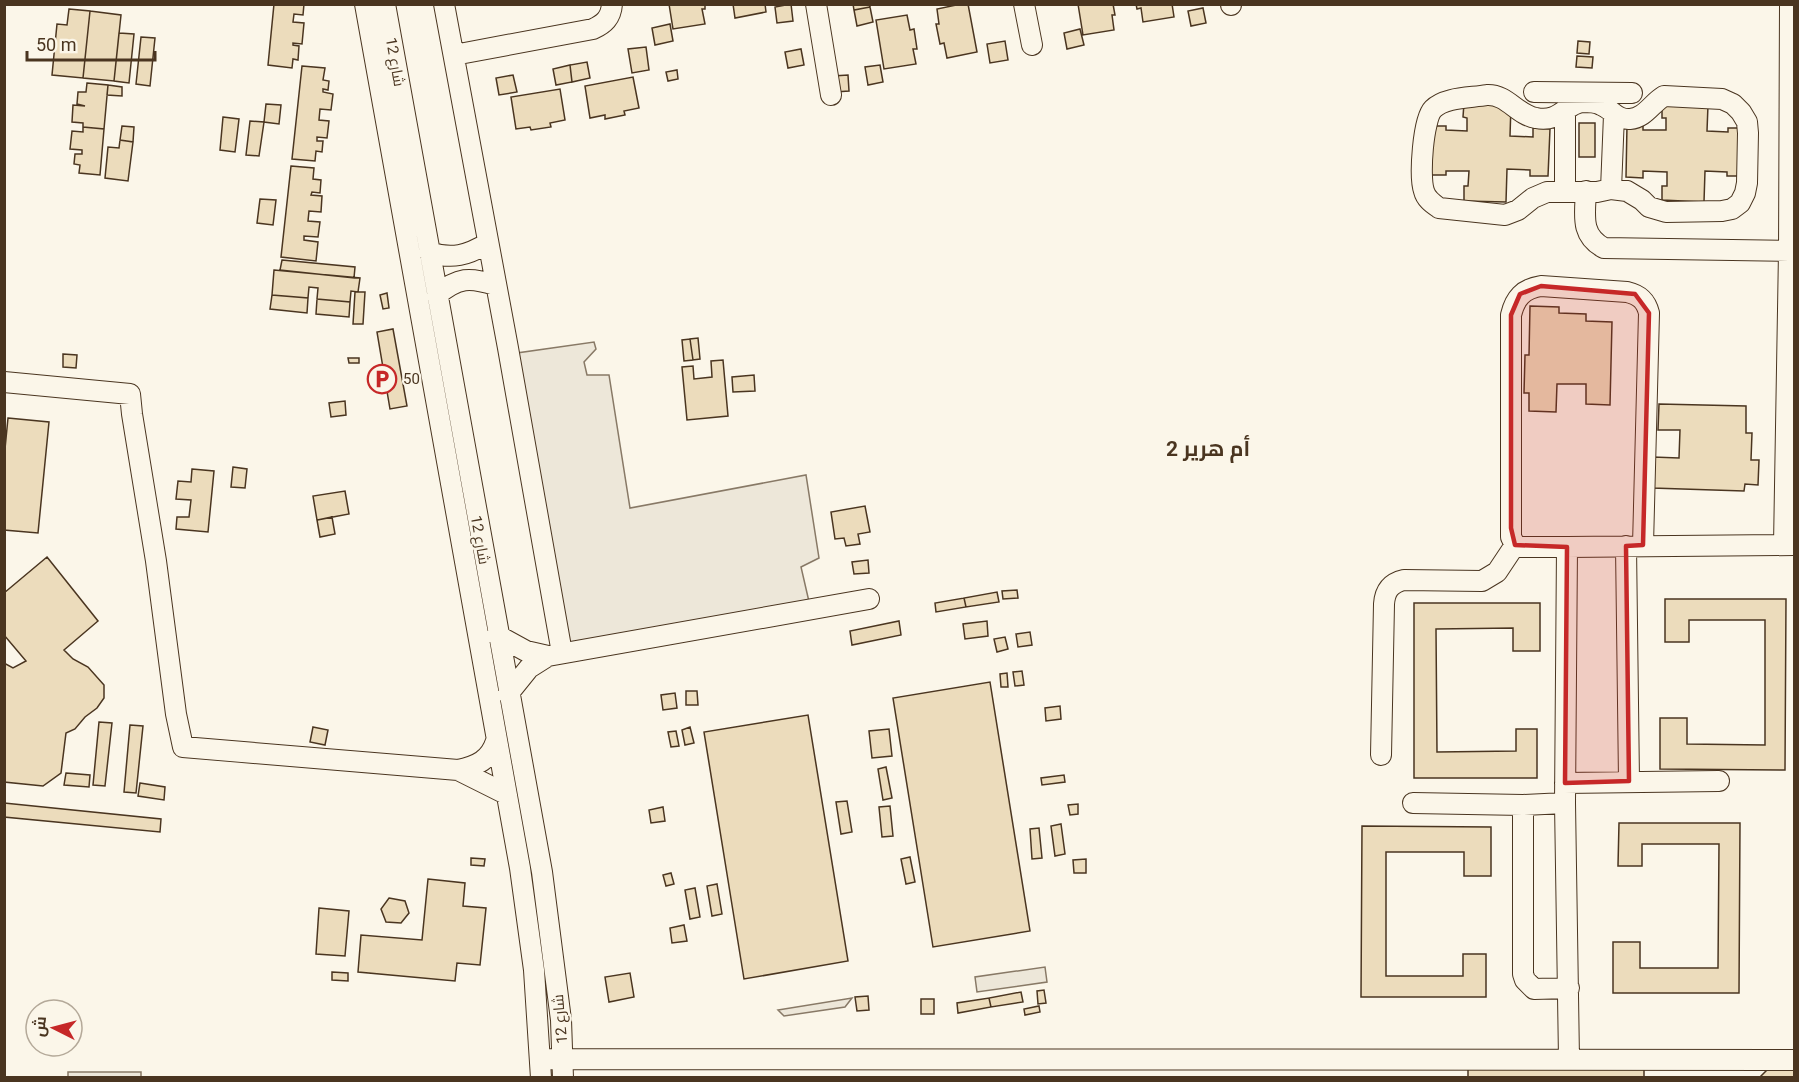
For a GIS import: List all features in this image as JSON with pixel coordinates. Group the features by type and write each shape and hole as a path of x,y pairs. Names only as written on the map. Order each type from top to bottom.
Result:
{"street":[{"name":"شارع 12","path":"365,4 528,919 534,970 540,1068"},
{"name":"شارع 12","path":"385,4 546,901 561,1020 563,1068"},
{"path":"444,4 508,348 555,655"},
{"path":"454,55 593,29 601,26 608,19 612,4"},
{"path":"816,4 831,95"},
{"path":"1024,4 1032,45"},
{"path":"1515,545 1529,548 1789,545 1790,4"},
{"path":"1534,92 1589,98 1632,93"},
{"path":"1492,95 1502,98 1523,113 1537,118 1552,117 1565,112 1575,104 1589,98 1603,105 1614,115 1630,119 1637,117 1664,96 1722,99 1741,112 1747,122 1745,193 1740,202 1722,211 1666,212 1657,211 1627,191 1611,189 1554,191 1539,194 1512,213 1498,215 1439,208 1424,193 1422,183 1425,125 1428,116 1442,102 1492,95"},
{"path":"1565,112 1565,191"},
{"path":"1611,189 1614,115"},
{"path":"1586,191 1587,233 1594,242 1604,248 1789,250"},
{"path":"429,252 441,256 460,256 473,252 488,243"},
{"path":"437,295 447,286 464,279 481,280 495,285"},
{"path":"1515,545 1511,537 1511,315 1514,304 1520,294 1530,288 1541,286 1635,294 1643,298 1650,314 1634,546 1629,781"},
{"path":"4,382 130,394 156,561 176,714 183,747 458,770 479,764 486,759 493,751 496,741"},
{"path":"1381,755 1384,603 1389,587 1404,580 1482,582 1497,572 1515,545"},
{"path":"1567,547 1565,803 1569,1059"},
{"path":"508,694 529,668 555,655 869,599"},
{"path":"497,635 526,651 555,655"},
{"path":"483,669 503,665"},
{"path":"458,770 506,794"},
{"path":"1565,783 1719,781"},
{"path":"1413,803 1523,805 1565,803"},
{"path":"1523,805 1523,974 1525,980 1534,989 1569,988"},
{"path":"540,1068 1569,1059 1794,1060"}],"highlighted area":[{"path":"1541,286 1635,294 1649,313 1643,545 1626,546 1629,781 1565,783 1567,547 1515,545 1511,528 1511,315 1520,294"}],"shaded area":[{"path":"594,342 596,349 584,362 587,375 609,375 630,508 806,475 819,558 801,567 810,606 563,652 510,354"},
{"path":"1045,967 1047,982 977,992 975,977"},
{"path":"852,998 845,1007 784,1016 778,1010"},
{"path":"68,1072 141,1072 141,1077 68,1077"}],"building":[{"path":"274,4 304,4 303,15 294,14 293,22 304,23 302,44 293,43 299,46 298,60 293,59 292,68 268,65"},
{"path":"669,4 705,4 705,9 702,9 705,24 673,29"},
{"path":"733,4 765,4 766,12 735,18"},
{"path":"791,4 793,21 777,23 775,7"},
{"path":"853,4 869,4 870,7 854,10"},
{"path":"968,4 977,52 947,58 944,43 940,44 936,24 939,24 937,9"},
{"path":"1078,4 1113,4 1114,30 1083,35"},
{"path":"1136,4 1172,4 1174,17 1143,22 1141,8 1137,9"},
{"path":"870,7 873,22 857,26 854,10"},
{"path":"1203,8 1206,23 1191,26 1188,11"},
{"path":"69,9 90,11 83,78 52,75 57,24 67,25"},
{"path":"90,11 121,15 114,81 83,78"},
{"path":"907,15 910,30 914,29 917,49 913,49 916,64 884,69 876,20"},
{"path":"670,24 673,41 655,45 652,28"},
{"path":"1080,29 1084,45 1067,49 1064,33"},
{"path":"119,33 134,34 129,83 114,81"},
{"path":"141,37 155,38 150,86 136,84"},
{"path":"1005,41 1008,60 990,63 987,44"},
{"path":"1578,41 1590,42 1589,54 1577,53"},
{"path":"646,47 649,70 632,73 628,49"},
{"path":"801,49 804,65 788,68 785,52"},
{"path":"1577,56 1593,57 1592,68 1576,67"},
{"path":"587,62 590,78 572,82 570,65"},
{"path":"570,65 572,82 556,85 553,69"},
{"path":"880,65 883,82 868,85 865,67"},
{"path":"302,66 325,68 323,80 329,81 328,90 323,89 323,92 333,94 331,110 320,109 319,120 329,121 327,138 317,137 317,141 323,141 322,152 316,151 315,161 292,159"},
{"path":"677,70 678,79 668,81 666,72"},
{"path":"513,75 517,92 499,95 496,78"},
{"path":"848,75 849,91 835,92 833,76"},
{"path":"633,77 639,108 624,111 625,115 605,119 605,115 590,118 585,86"},
{"path":"87,83 108,85 104,129 83,127 83,123 72,122 73,105 85,106 77,104 78,92 86,92"},
{"path":"108,85 122,87 122,96 107,95"},
{"path":"560,89 565,120 550,123 551,127 531,130 530,127 516,129 511,97"},
{"path":"1464,103 1511,105 1510,136 1533,137 1533,128 1550,129 1548,176 1530,176 1530,170 1507,169 1506,202 1464,201 1464,186 1468,186 1469,171 1446,171 1446,175 1431,175 1433,126 1446,126 1446,130 1467,131 1467,118 1463,117"},
{"path":"266,104 281,105 279,124 264,122"},
{"path":"1662,104 1708,105 1707,131 1728,132 1728,128 1742,128 1741,176 1727,176 1727,172 1705,171 1704,202 1662,200 1662,186 1667,186 1667,172 1643,171 1643,178 1626,177 1627,125 1643,126 1643,130 1666,130 1666,118 1662,118"},
{"path":"223,117 239,119 235,152 220,150"},
{"path":"250,121 264,122 259,156 246,155"},
{"path":"1579,123 1595,123 1595,157 1579,157"},
{"path":"122,126 134,127 133,142 120,140"},
{"path":"83,127 104,129 100,175 79,173 80,165 74,164 75,154 82,154 82,150 70,149 72,131 83,132"},
{"path":"120,140 133,142 128,181 105,178 108,147 119,148"},
{"path":"291,166 314,168 313,179 321,180 320,193 312,192 311,195 322,196 321,212 309,211 308,221 320,222 318,237 304,236 304,240 318,242 316,261 281,257"},
{"path":"260,199 276,200 273,225 257,223"},
{"path":"282,260 355,267 354,278 280,270"},
{"path":"274,270 360,278 358,292 351,291 350,302 317,299 318,288 309,287 308,298 272,295"},
{"path":"355,292 365,292 363,324 353,324"},
{"path":"387,293 389,308 383,309 380,295"},
{"path":"272,295 308,298 307,313 270,309"},
{"path":"317,299 350,302 349,317 316,314"},
{"path":"1530,306 1559,307 1559,313 1586,314 1586,321 1612,322 1610,405 1586,404 1586,384 1557,384 1556,412 1529,411 1529,393 1524,393 1525,355 1529,355"},
{"path":"393,329 407,406 390,409 377,332"},
{"path":"698,338 700,359 693,360 690,339"},
{"path":"690,339 693,360 684,361 682,340"},
{"path":"63,354 77,355 76,368 63,367"},
{"path":"348,358 359,358 359,363 349,363"},
{"path":"723,360 728,416 687,420 682,367 693,366 694,379 712,377 711,361"},
{"path":"754,375 755,391 733,392 732,377"},
{"path":"345,401 346,415 331,417 329,403"},
{"path":"1659,404 1746,406 1746,433 1752,433 1751,460 1759,460 1758,485 1745,484 1744,491 1652,488 1653,457 1679,458 1680,430 1658,430"},
{"path":"8,418 49,422 38,533 4,530 4,459"},
{"path":"233,467 247,469 245,488 231,487"},
{"path":"192,469 214,471 208,532 176,529 177,517 189,517 191,500 176,499 178,481 191,482"},
{"path":"345,491 349,514 317,520 313,496"},
{"path":"865,506 870,532 858,534 860,544 846,546 844,538 835,539 831,512"},
{"path":"332,517 335,534 320,537 317,520"},
{"path":"47,557 98,621 64,650 73,659 88,667 104,685 104,698 75,729 66,733 61,773 43,786 4,782 4,663 13,668 26,661 4,635 4,593"},
{"path":"868,560 869,573 854,574 852,562"},
{"path":"1017,590 1018,598 1003,599 1002,591"},
{"path":"997,592 999,602 966,607 964,598"},
{"path":"964,598 966,607 936,612 935,603"},
{"path":"1665,599 1786,599 1785,770 1660,769 1660,718 1687,718 1687,744 1765,745 1765,620 1689,620 1689,642 1665,642"},
{"path":"1414,603 1540,603 1540,651 1513,651 1513,628 1436,629 1437,752 1516,751 1516,729 1537,729 1537,778 1414,778"},
{"path":"899,621 901,635 852,645 850,631"},
{"path":"987,621 988,636 965,639 963,624"},
{"path":"1030,632 1032,645 1018,647 1016,634"},
{"path":"1005,637 1008,649 997,652 994,639"},
{"path":"1022,671 1024,685 1015,686 1013,672"},
{"path":"1007,673 1008,687 1001,687 1000,674"},
{"path":"990,682 1030,931 933,947 893,698"},
{"path":"686,691 697,691 698,705 686,705"},
{"path":"675,693 677,708 663,710 661,695"},
{"path":"1060,706 1061,719 1046,721 1045,708"},
{"path":"808,715 848,961 744,979 704,732"},
{"path":"99,722 112,723 105,786 93,785"},
{"path":"130,725 143,726 136,793 124,792"},
{"path":"313,727 328,730 325,745 310,742"},
{"path":"690,727 694,743 685,745 682,730"},
{"path":"889,729 892,756 872,758 869,731"},
{"path":"676,731 679,746 671,747 668,732"},
{"path":"886,767 892,798 883,800 878,769"},
{"path":"66,773 90,775 89,787 64,785"},
{"path":"1064,775 1065,782 1042,785 1041,778"},
{"path":"140,783 165,787 164,800 138,796"},
{"path":"847,801 852,832 841,834 836,802"},
{"path":"4,803 161,819 160,832 4,817"},
{"path":"1078,804 1078,814 1070,815 1068,805"},
{"path":"890,806 893,836 882,837 879,807"},
{"path":"663,807 665,821 651,823 649,810"},
{"path":"1619,823 1740,823 1739,993 1613,993 1613,942 1640,942 1640,968 1718,968 1719,844 1642,844 1642,866 1618,866"},
{"path":"1061,824 1065,854 1055,856 1051,826"},
{"path":"1362,826 1491,827 1491,876 1464,876 1464,852 1386,852 1386,976 1463,976 1463,954 1486,954 1486,997 1361,997"},
{"path":"1039,828 1042,858 1032,859 1030,829"},
{"path":"910,857 915,882 906,884 901,859"},
{"path":"471,858 485,859 484,866 471,865"},
{"path":"1086,859 1086,873 1074,873 1073,860"},
{"path":"671,873 674,884 666,886 663,875"},
{"path":"428,879 465,883 463,906 486,908 480,965 457,963 455,981 358,972 361,935 422,940"},
{"path":"717,884 722,914 712,916 707,886"},
{"path":"695,888 700,917 690,919 685,890"},
{"path":"389,898 405,901 409,913 401,923 386,922 381,909"},
{"path":"319,908 349,911 345,956 316,954"},
{"path":"684,925 687,941 672,943 670,928"},
{"path":"332,972 348,973 348,981 332,980"},
{"path":"630,973 634,997 609,1002 605,977"},
{"path":"1044,990 1046,1003 1038,1004 1037,991"},
{"path":"1021,992 1023,1002 991,1007 989,998"},
{"path":"868,996 869,1010 857,1011 855,997"},
{"path":"989,998 991,1007 958,1013 957,1003"},
{"path":"921,999 934,999 934,1014 921,1014"},
{"path":"1039,1006 1040,1012 1025,1015 1024,1009"},
{"path":"1468,1069 1644,1069 1644,1078 1468,1078"},
{"path":"1768,1069 1794,1070 1794,1078 1759,1078"}],"place":[{"name":"50","path":"382,379"}],"district":[{"name":"أم هرير 2","path":"1208,449"}]}
